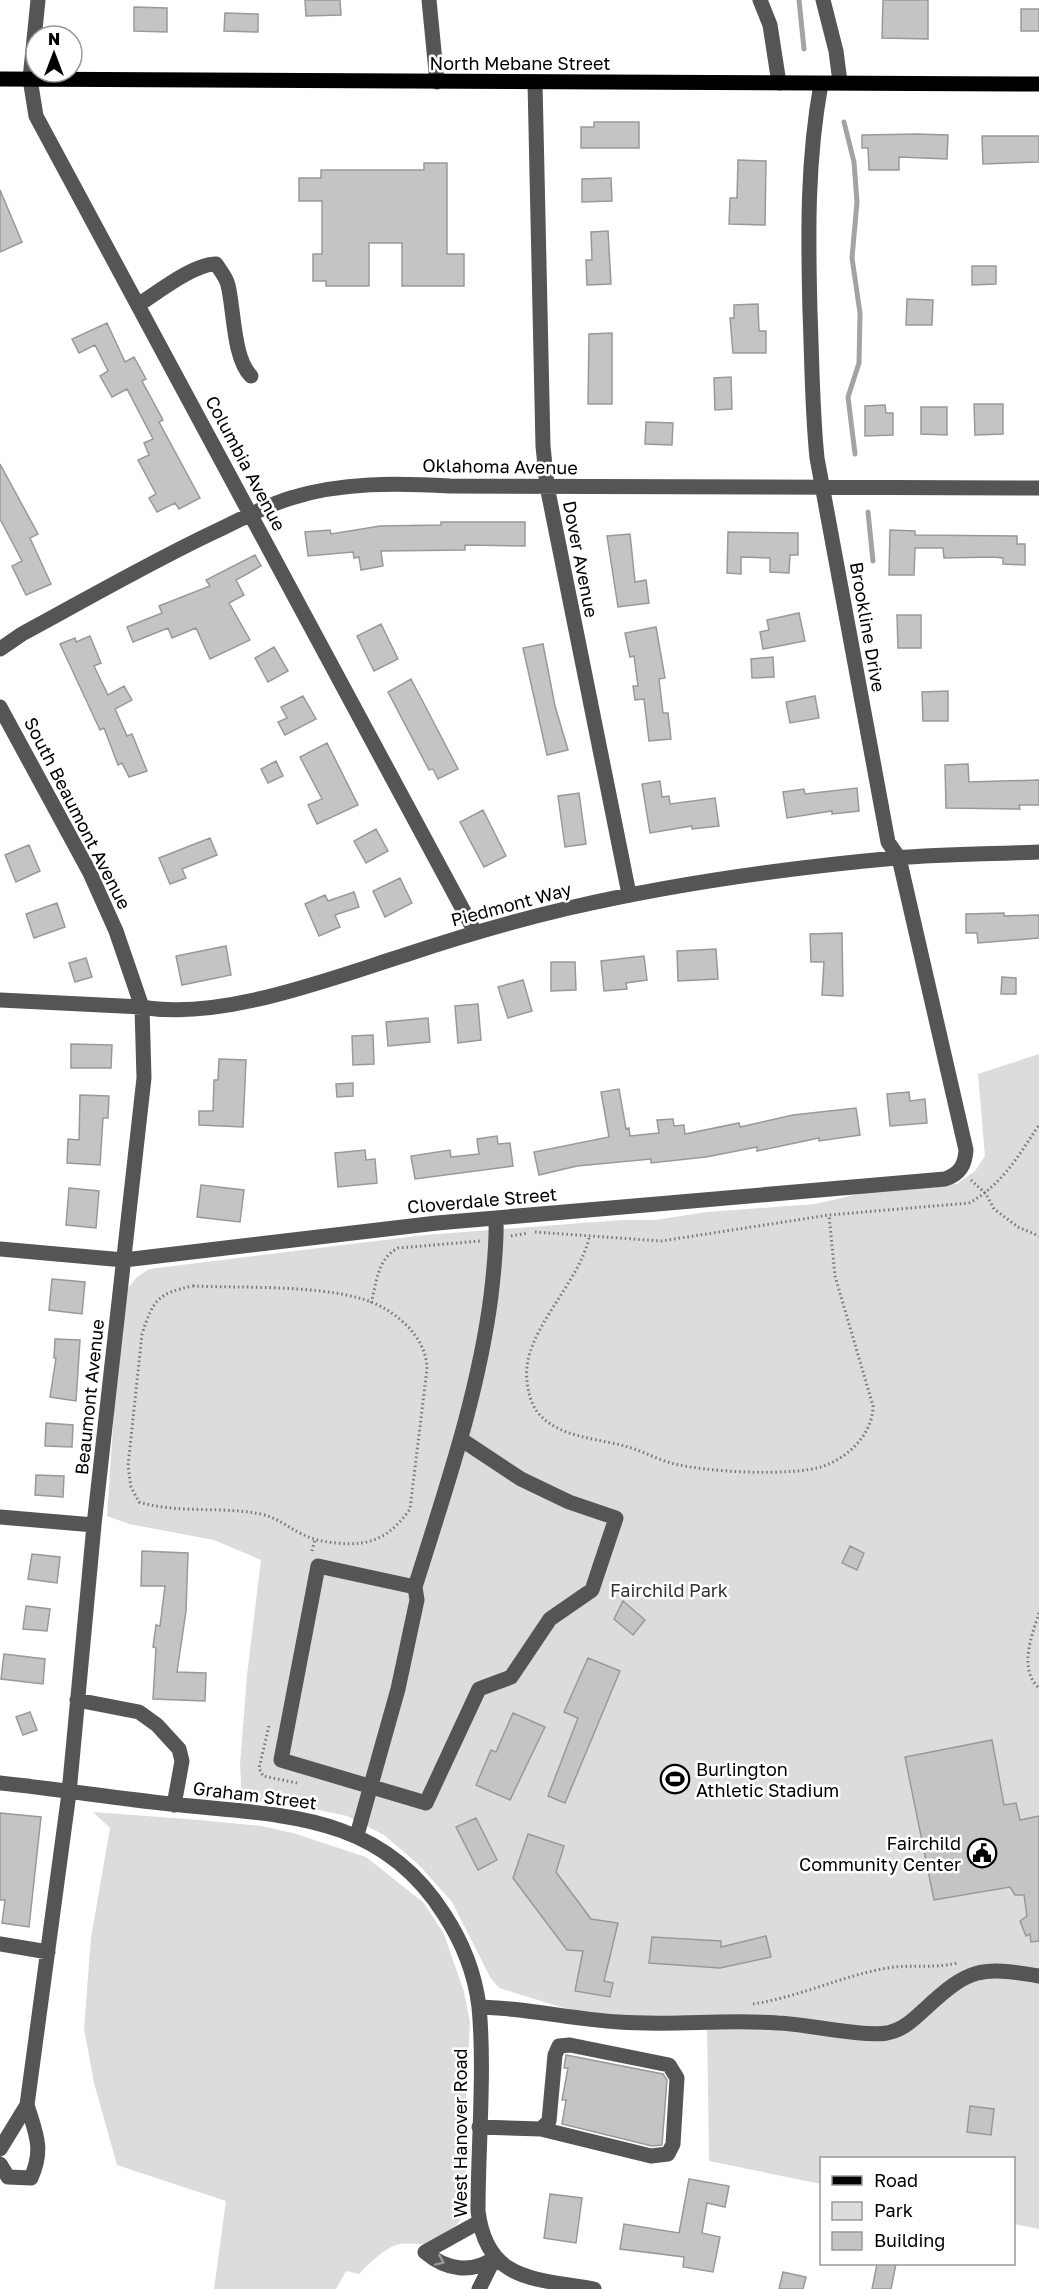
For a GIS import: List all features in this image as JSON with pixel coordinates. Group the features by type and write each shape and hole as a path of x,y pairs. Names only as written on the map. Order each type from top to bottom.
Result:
{"main road":[{"name":"North Mebane Street","path":"0,79 24,79"},
{"name":"North Mebane Street","path":"84,79 1039,84"}],"street":[{"name":"Columbia Avenue","path":"36,24 38,0"},
{"path":"429,0 437,82"},
{"path":"760,0 770,25 779,83"},
{"path":"824,0 836,51 840,82"},
{"name":"Dover Avenue","path":"535,82 543,446 547,486 629,894"},
{"name":"Columbia Avenue","path":"31,84 36,116 475,932"},
{"name":"Brookline Drive","path":"820,84 809,166 808,236 813,422 822,488 888,842 899,858 966,1150 963,1166"},
{"path":"138,305 190,272 210,263 216,264 227,282 236,336 245,371 250,376"},
{"name":"Oklahoma Avenue","path":"0,649 22,634 178,550 252,514 289,498 368,485 1039,488"},
{"name":"South Beaumont Avenue","path":"0,706 90,873 116,931 142,1007"},
{"name":"Piedmont Way","path":"0,1000 142,1007 162,1011 214,1009 328,980 475,932 629,894 750,874 899,858 1039,852"},
{"name":"Beaumont Avenue","path":"27,2105 69,1792 94,1525 144,1078 142,1007"},
{"name":"Cloverdale Street","path":"0,1249 124,1260 496,1218 945,1179 959,1172 963,1166"},
{"path":"357,1835 401,1678 417,1600 414,1587 462,1440 486,1329 497,1239 496,1218"},
{"path":"414,1587 318,1566 282,1760 426,1803 479,1689 512,1677 550,1619 592,1590 616,1518 568,1502 521,1479 462,1440"},
{"path":"0,1517 94,1525"},
{"path":"77,1700 139,1712 157,1725 179,1749 182,1761 174,1805"},
{"name":"Graham Street","path":"0,1783 174,1805 303,1818 357,1835 408,1868 431,1893 460,1939 471,1968 479,2007"},
{"path":"0,1944 48,1952"},
{"path":"479,2007 537,2010 619,2022 771,2022 876,2034 910,2024 954,1983 979,1971 999,1969 1039,1976"},
{"name":"West Hanover Road","path":"479,2007 479,2222 483,2237 494,2258"},
{"path":"479,2127 541,2129 651,2156 668,2154 673,2144 677,2078 669,2066 570,2045 559,2046 555,2055 549,2121 541,2129"},
{"path":"0,2149 27,2105"},
{"path":"3,2176 31,2178 39,2160 37,2138 27,2105"},
{"path":"479,2222 425,2252 435,2260 459,2268 480,2268 494,2258"},
{"path":"479,2289 494,2258"},
{"path":"494,2258 513,2272 528,2277 594,2289"}],"path":[{"path":"371,1304 382,1261 387,1254 398,1248 497,1239 530,1232 638,1241 682,1239 723,1230 829,1215 960,1204 986,1194 1003,1177 1039,1125"},
{"path":"963,1166 973,1184 986,1194 994,1209 1018,1227 1039,1236"},
{"path":"589,1238 585,1254 574,1276 528,1356 526,1380 535,1407 542,1417 558,1429 629,1447 670,1463 731,1470 802,1470 825,1466 848,1452 862,1440 873,1417 873,1407 836,1276 829,1215"},
{"path":"193,1286 326,1292 361,1298 371,1304 393,1314 418,1338 427,1356 414,1487 410,1509 398,1526 377,1541 354,1545 322,1541 302,1534 281,1520 263,1514 159,1508 139,1502 131,1487 128,1466 142,1334 148,1314 157,1299 168,1291 193,1286"},
{"path":"1039,1613 1029,1641 1028,1663 1032,1682 1039,1688"},
{"path":"745,2006 779,2000 889,1968 942,1967 967,1960"}],"green space":[{"name":"Fairchild Park","path":"1039,1054 1039,2229 1015,2224 1015,2157 820,2157 820,2184 709,2161 707,2019 677,2015 632,2017 570,2010 499,1988 490,1977 452,1902 419,1865 384,1835 347,1816 295,1805 242,1799 240,1765 247,1675 261,1560 214,1540 129,1524 107,1516 117,1367 128,1288 137,1277 149,1269 425,1235 622,1220 655,1220 707,1212 815,1204 876,1190 957,1184 975,1171 985,1156 978,1074"},
{"path":"93,1812 261,1826 293,1833 366,1857 424,1903 444,1934 464,1992 470,2022 466,2095 466,2204 462,2216 450,2232 440,2239 425,2244 396,2245 376,2258 359,2274 346,2271 336,2289 214,2289 226,2201 117,2165 94,2083 84,2028 91,1938 110,1828"}],"building":[{"path":"305,0 340,0 341,15 306,16"},
{"path":"883,0 928,0 928,39 882,38"},
{"path":"134,7 167,8 167,32 134,31"},
{"path":"1021,9 1039,9 1039,31 1021,31"},
{"path":"225,13 258,14 258,32 224,31"},
{"path":"594,122 639,122 639,148 581,148 581,127 594,127"},
{"path":"862,135 948,135 947,159 899,157 899,170 869,170 868,148 862,148"},
{"path":"982,136 1039,136 1039,162 983,164"},
{"path":"738,160 766,161 765,225 729,224 730,198 737,198"},
{"path":"424,163 447,163 447,254 464,254 464,286 402,286 402,243 369,243 369,286 326,286 326,281 313,281 313,254 322,254 322,201 299,201 299,178 321,178 321,170 424,170"},
{"path":"611,178 612,201 582,202 582,179"},
{"path":"0,190 22,242 0,252"},
{"path":"608,231 611,284 587,285 586,260 592,260 591,232"},
{"path":"972,266 996,266 996,284 972,285"},
{"path":"907,299 933,300 932,325 906,325"},
{"path":"758,304 759,331 766,331 766,353 733,353 730,318 734,318 734,305"},
{"path":"107,323 125,362 134,357 146,379 142,381 163,420 159,422 200,498 179,509 175,503 157,512 149,498 156,494 138,460 149,455 144,443 153,439 127,389 112,397 100,376 108,371 95,345 79,353 72,339"},
{"path":"612,333 612,404 588,404 589,334"},
{"path":"731,377 732,409 715,410 714,378"},
{"path":"974,404 1003,404 1003,434 975,435"},
{"path":"885,405 886,413 893,413 893,435 865,436 865,406"},
{"path":"921,407 947,407 947,435 921,434"},
{"path":"646,422 673,423 672,445 645,444"},
{"path":"0,464 38,534 30,538 51,584 26,595 12,566 22,561 0,519"},
{"path":"441,522 525,522 525,546 465,545 465,550 381,551 383,566 361,570 359,557 354,558 353,552 308,556 305,532 330,530 331,534 380,526 441,525"},
{"path":"890,530 915,531 915,535 1017,536 1017,544 1025,544 1025,565 1003,564 1003,558 993,557 944,558 943,548 915,548 914,575 889,575"},
{"path":"728,532 798,533 798,555 790,555 789,573 770,572 770,558 741,557 741,574 727,573"},
{"path":"630,534 635,582 646,580 649,603 618,607 607,536"},
{"path":"255,555 261,566 236,580 244,595 229,603 250,640 210,659 196,628 172,638 168,628 133,642 127,627 162,613 159,606 210,586 206,580"},
{"path":"799,613 805,641 763,649 760,632 769,630 767,620"},
{"path":"897,615 921,615 921,648 898,648"},
{"path":"381,624 398,659 374,671 357,636"},
{"path":"656,627 665,678 659,679 663,713 668,713 671,739 649,741 644,699 635,700 633,686 638,686 634,656 630,657 625,633"},
{"path":"90,636 101,663 94,666 108,695 124,686 132,700 115,709 127,736 132,734 147,771 129,777 122,763 118,765 104,728 100,730 60,644 75,638 76,642"},
{"path":"543,644 555,706 568,750 547,755 523,648"},
{"path":"274,647 288,671 268,682 255,658"},
{"path":"773,657 774,677 752,678 751,659"},
{"path":"411,679 458,769 438,779 433,769 429,770 388,692"},
{"path":"948,691 948,721 923,721 922,692"},
{"path":"303,696 316,719 285,735 278,722 287,718 281,707"},
{"path":"815,696 819,718 790,723 786,702"},
{"path":"327,743 358,805 317,824 308,805 322,799 300,757"},
{"path":"276,761 283,776 268,783 261,769"},
{"path":"968,764 969,782 1039,780 1039,805 1019,805 1020,809 946,808 945,765"},
{"path":"660,781 662,797 669,796 670,804 715,798 719,826 692,829 692,826 650,833 642,784"},
{"path":"857,788 859,811 832,814 832,811 787,818 783,792 804,789 805,794"},
{"path":"579,793 586,844 565,847 558,796"},
{"path":"483,810 506,856 484,867 460,822"},
{"path":"376,829 388,851 366,863 354,841"},
{"path":"210,838 217,855 182,869 186,878 170,884 159,858"},
{"path":"29,845 40,871 16,882 5,855"},
{"path":"400,878 412,903 385,917 373,891"},
{"path":"354,892 359,907 335,915 340,927 319,936 305,904 325,895 328,901"},
{"path":"57,903 65,927 34,938 26,914"},
{"path":"1004,913 1004,916 1039,915 1039,938 978,943 977,933 966,933 966,914"},
{"path":"842,933 843,996 822,995 824,962 811,962 810,934"},
{"path":"226,946 231,975 182,985 176,956"},
{"path":"716,949 718,979 678,981 677,951"},
{"path":"644,956 647,980 626,983 627,989 604,991 601,961"},
{"path":"86,958 92,977 75,982 69,963"},
{"path":"551,962 575,962 576,990 551,991"},
{"path":"1002,977 1016,978 1016,994 1001,994"},
{"path":"523,980 532,1011 508,1018 498,987"},
{"path":"478,1004 481,1040 458,1043 455,1006"},
{"path":"428,1018 430,1042 388,1046 386,1022"},
{"path":"373,1035 374,1064 353,1065 352,1036"},
{"path":"71,1044 112,1045 111,1068 71,1068"},
{"path":"219,1059 246,1060 243,1127 199,1125 199,1111 213,1111 214,1080 218,1080"},
{"path":"353,1083 353,1096 337,1097 336,1084"},
{"path":"619,1089 626,1129 629,1128 630,1136 659,1133 657,1120 673,1119 674,1126 684,1125 685,1134 739,1123 740,1127 793,1115 856,1108 860,1135 819,1141 819,1138 757,1151 757,1147 706,1157 651,1163 651,1159 577,1166 539,1175 534,1152 609,1137 601,1092"},
{"path":"909,1092 910,1101 925,1099 927,1123 890,1126 887,1094"},
{"path":"80,1095 109,1096 108,1118 103,1118 100,1165 67,1163 68,1139 79,1140"},
{"path":"497,1136 498,1144 510,1143 513,1166 415,1179 411,1156 450,1150 451,1157 479,1154 477,1139"},
{"path":"365,1150 366,1160 375,1159 377,1183 338,1187 335,1153"},
{"path":"201,1185 244,1190 240,1222 197,1217"},
{"path":"69,1188 99,1191 96,1228 66,1225"},
{"path":"52,1279 85,1282 82,1314 49,1310"},
{"path":"55,1339 80,1340 76,1401 50,1397 56,1358 54,1358"},
{"path":"46,1423 73,1425 72,1447 45,1446"},
{"path":"36,1475 64,1476 63,1497 35,1495"},
{"path":"850,1546 864,1553 857,1570 842,1563"},
{"path":"142,1551 188,1553 186,1611 177,1672 206,1673 205,1701 153,1699 156,1648 153,1647 156,1625 160,1626 165,1586 141,1586"},
{"path":"32,1554 60,1557 57,1583 28,1579"},
{"path":"623,1601 645,1620 633,1635 614,1619"},
{"path":"26,1606 50,1609 47,1631 23,1629"},
{"path":"4,1654 45,1659 43,1684 1,1679"},
{"path":"588,1658 620,1671 565,1803 548,1796 578,1718 564,1712"},
{"path":"30,1712 37,1730 23,1735 16,1717"},
{"path":"513,1713 545,1727 510,1800 476,1785 491,1750 496,1752"},
{"name":"Fairchild Community Center","path":"992,1740 1004,1805 1016,1803 1020,1820 1039,1816 1039,1941 1031,1942 1030,1934 1026,1936 1020,1921 1027,1916 1024,1895 1015,1895 1010,1887 934,1900 905,1757"},
{"path":"0,1813 41,1817 29,1927 2,1923 5,1900 0,1900"},
{"path":"476,1818 497,1860 478,1870 456,1827"},
{"path":"528,1834 564,1846 556,1872 591,1919 618,1923 604,1981 613,1983 610,1997 575,1991 583,1951 567,1950 513,1878"},
{"path":"766,1936 771,1957 720,1968 649,1963 652,1937 721,1941 721,1947"},
{"path":"566,2055 663,2074 667,2080 662,2145 652,2146 562,2124 566,2100 562,2100 568,2068 564,2068"},
{"path":"970,2106 994,2109 991,2135 967,2132"},
{"path":"689,2179 729,2186 725,2207 707,2203 702,2233 720,2237 713,2272 683,2267 684,2257 620,2249 624,2224 679,2233"},
{"path":"550,2194 582,2198 576,2243 544,2238"},
{"path":"877,2265 896,2265 891,2289 872,2289"},
{"path":"783,2272 806,2277 803,2289 779,2289"}],"waterway":[{"path":"799,0 804,49"},
{"path":"844,122 854,162 857,202 852,258 860,313 859,363 848,397 855,454"},
{"path":"868,512 873,561"}],"place":[{"name":"Burlington Athletic Stadium","path":"675,1779"},
{"name":"Fairchild Community Center","path":"982,1853"}]}
